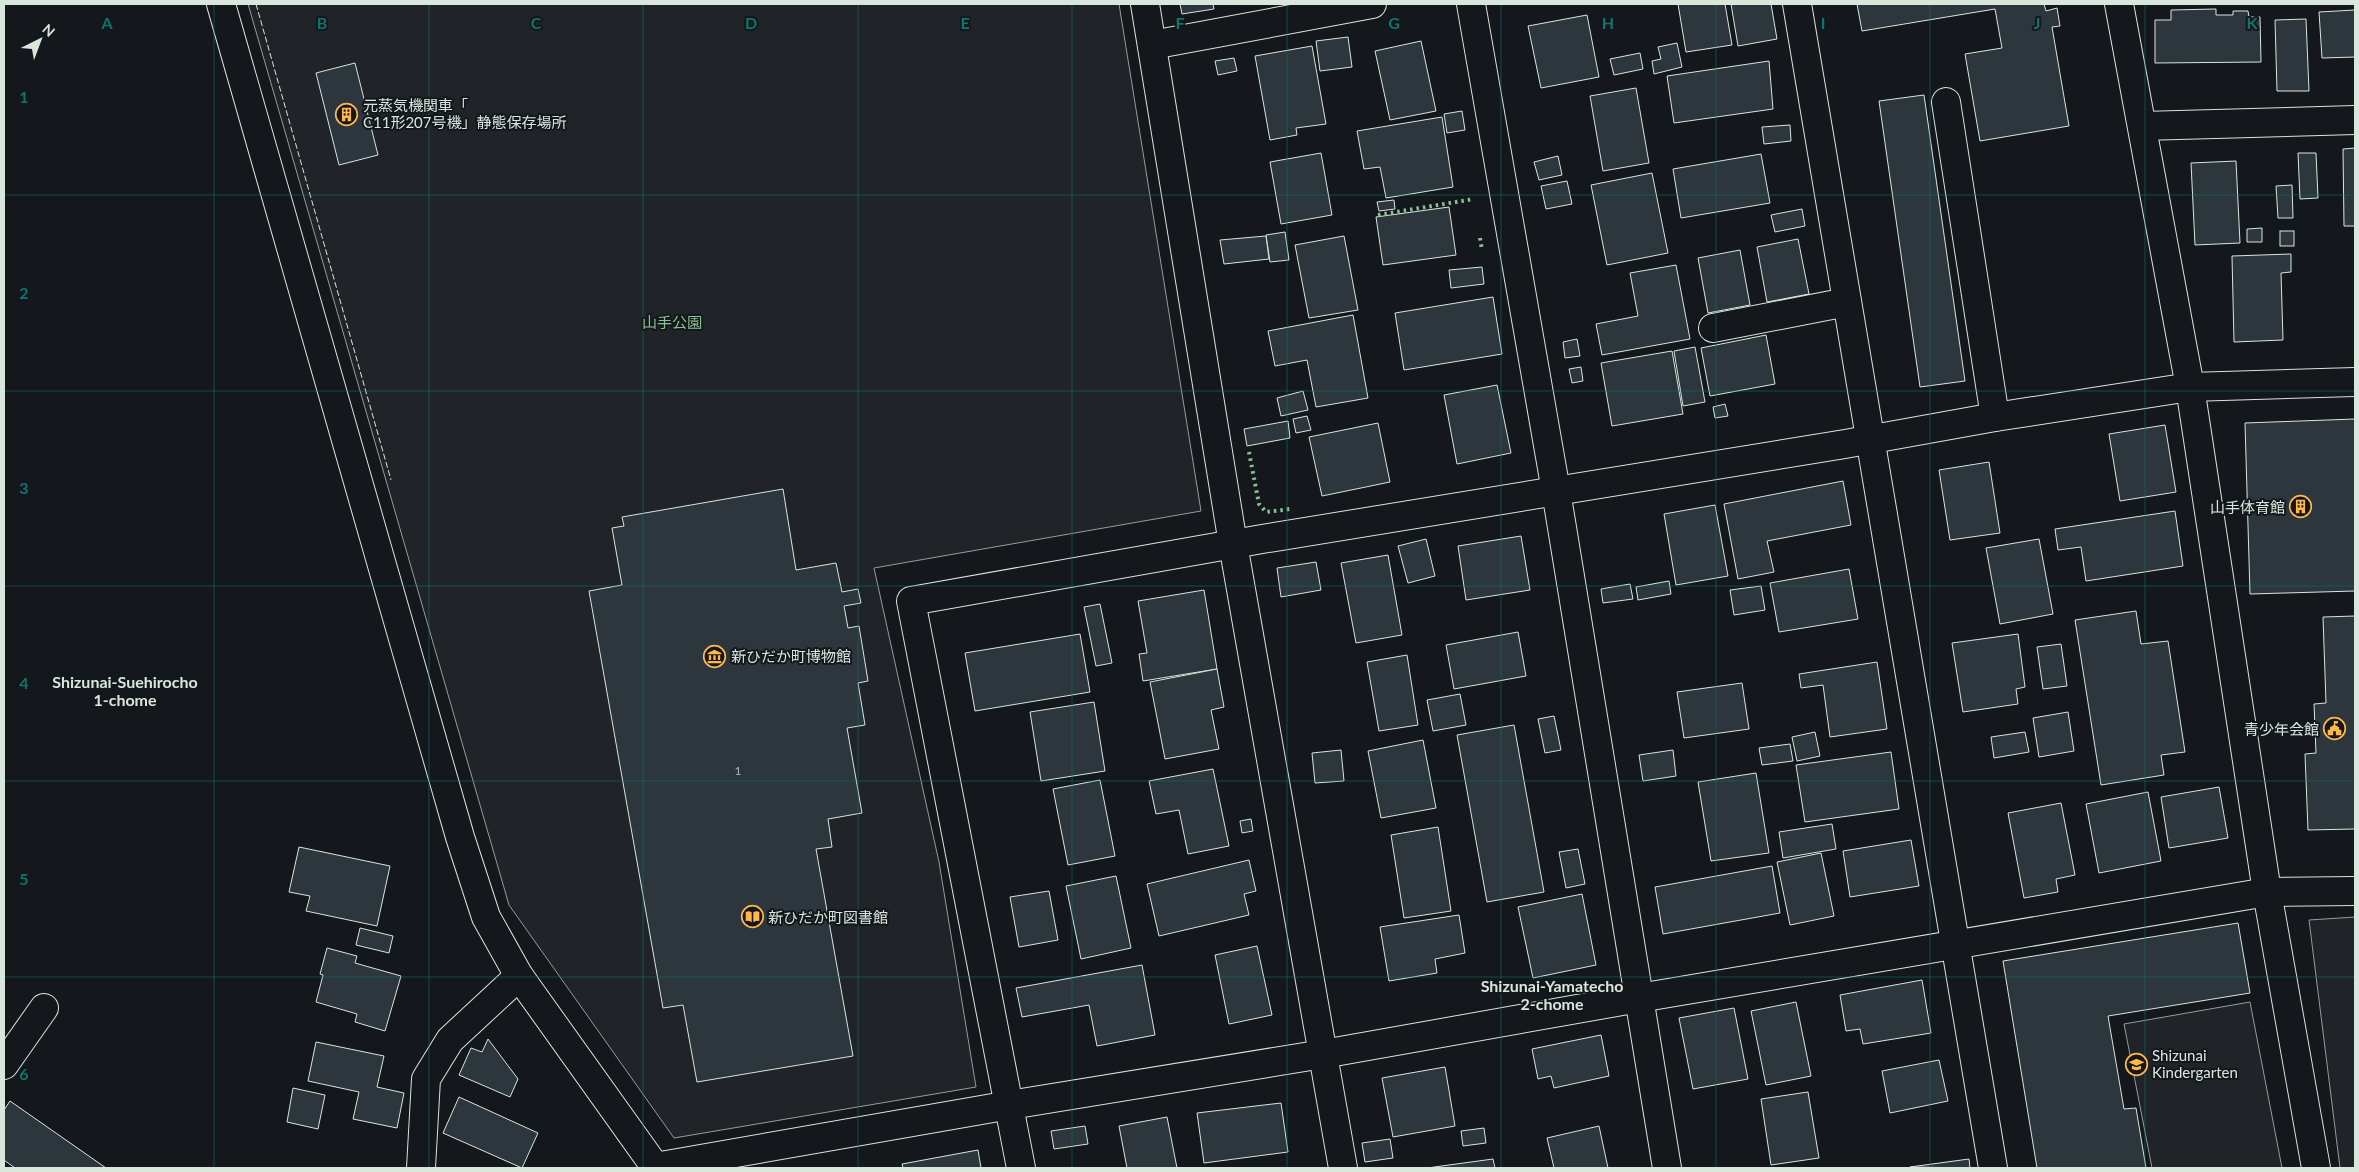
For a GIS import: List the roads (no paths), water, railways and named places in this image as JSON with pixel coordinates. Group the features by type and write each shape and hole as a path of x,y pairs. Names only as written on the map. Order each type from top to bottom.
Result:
{"street":[{"path":"221,4 460,837 486,917 519,976 655,1168 1010,1104 1323,1054 1639,998 2267,892 2355,891"},
{"path":"1145,4 1233,544 1343,1168"},
{"path":"1152,46 1372,4"},
{"path":"1471,4 1556,491 1667,1168"},
{"path":"1797,4 1992,1168"},
{"path":"2119,4 2190,387 2267,892 2316,1168"},
{"path":"1946,102 1994,417"},
{"path":"2142,126 2355,120"},
{"path":"1713,328 1847,302"},
{"path":"1020,1168 1010,1104 911,601 1233,544 1871,440 1994,417 2190,387 2355,382"},
{"path":"421,1168 426,1079 450,1040 519,976"},
{"path":"4,1065 44,1008"}],"place":[{"name":"元蒸気機関車「 C11形207号機」静態保存場所","path":"347,114"},
{"name":"山手体育館","path":"2301,507"},
{"name":"新ひだか町博物館","path":"715,656"},
{"name":"青少年会館","path":"2335,729"},
{"name":"新ひだか町図書館","path":"752,917"},
{"name":"Shizunai Kindergarten","path":"2136,1064"}],"district":[{"name":"Shizunai-Suehirocho 1-chome","path":"125,690"},
{"name":"Shizunai-Yamatecho 2-chome","path":"1552,994"}],"park label":[{"name":"山手公園","path":"672,322"}]}
